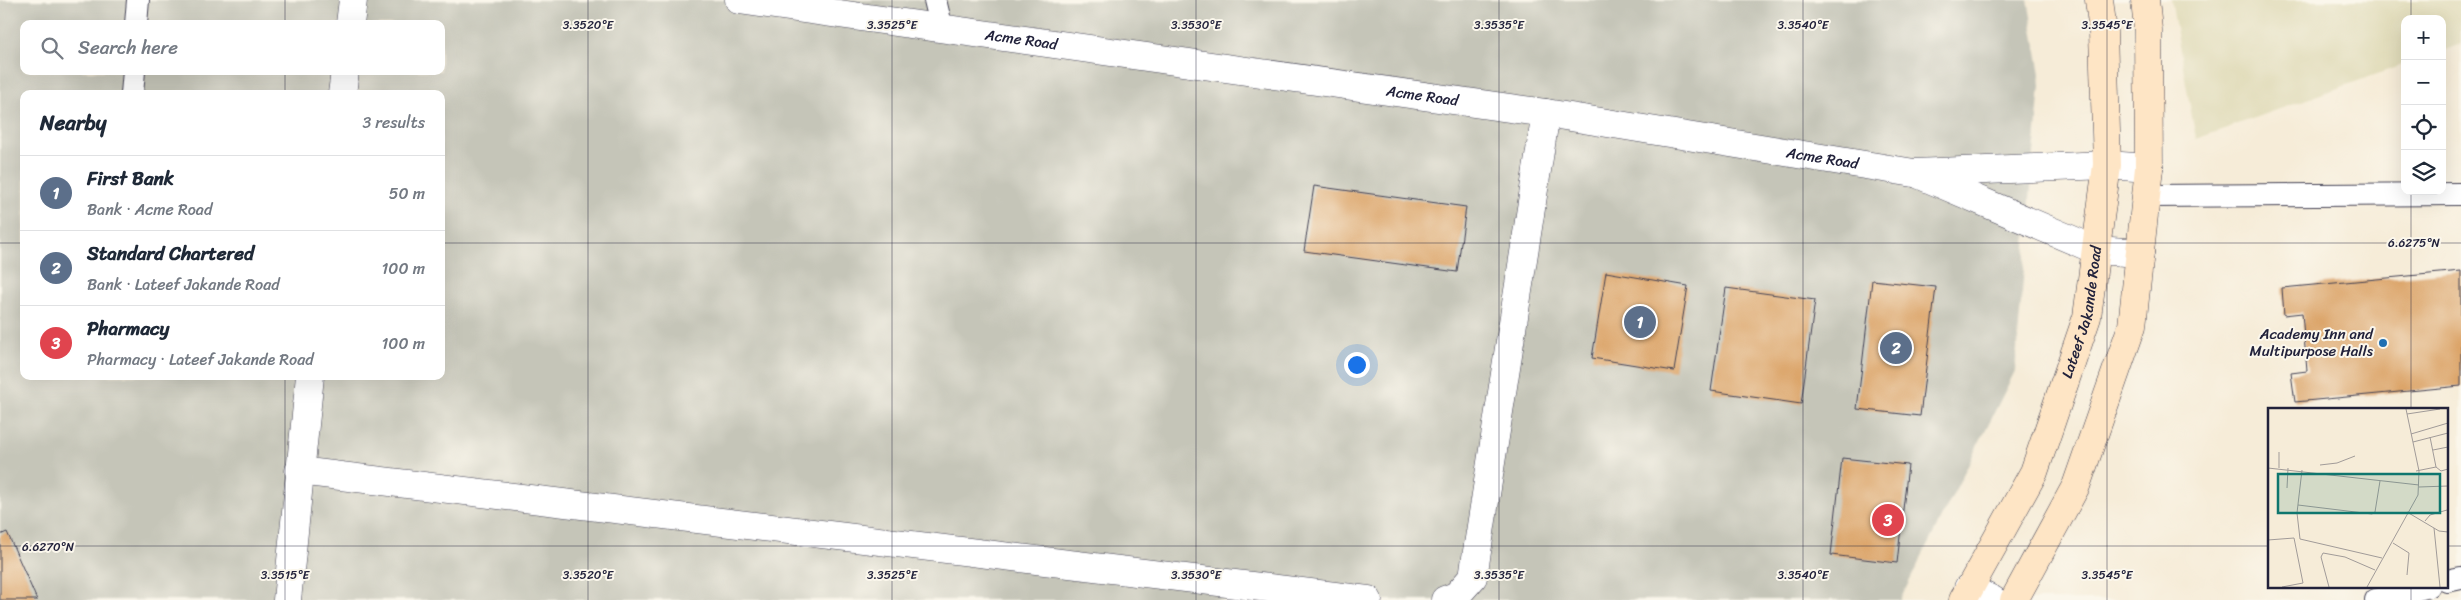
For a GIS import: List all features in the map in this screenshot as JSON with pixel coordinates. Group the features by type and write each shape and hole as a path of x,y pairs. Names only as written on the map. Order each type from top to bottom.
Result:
{"main road":[{"name":"Lateef Jakande Road","path":"1966,594 2034,472 2087,317 2107,165 2103,32 2099,0"},
{"path":"2014,600 2076,486 2132,326 2149,168 2148,30 2145,0"}],"street":[{"path":"350,20 353,0"},
{"name":"Acme Road","path":"739,0 807,5 942,29 1546,113 1914,173 2107,165 2149,168"},
{"path":"343,90 344,75"},
{"path":"1446,600 1456,596 1473,577 1546,113"},
{"path":"1914,173 2096,250 2140,254"},
{"path":"287,600 310,380"},
{"path":"299,471 1368,600"},
{"path":"1966,594 1993,600"}],"lane":[{"path":"136,20 138,0"},
{"path":"935,0 942,29"},
{"path":"132,90 134,75"},
{"path":"2146,196 2461,194"},
{"path":"2448,582 2461,578"},
{"path":"2376,600 2421,588"}],"shaded area":[{"path":"0,0 2028,0 2041,74 2015,371 1900,600 0,600"},
{"path":"2171,0 2461,0 2461,44 2446,50 2446,15 2401,15 2401,65 2196,139"}],"building":[{"path":"1314,186 1466,207 1457,272 1304,251"},
{"name":"Academy Inn and Multipurpose Halls","path":"2461,271 2461,386 2295,402 2291,373 2307,371 2302,313 2284,315 2282,288"},
{"path":"1606,272 1688,286 1674,371 1592,358"},
{"path":"1872,280 1936,287 1920,416 1857,409"},
{"path":"1726,288 1815,300 1801,404 1711,391"},
{"path":"1842,458 1908,465 1897,563 1831,555"},
{"path":"7,532 37,600 0,600 0,535"}],"place":[{"name":"First Bank","path":"1640,322"},
{"name":"Academy Inn and Multipurpose Halls","path":"2383,343"},
{"name":"Standard Chartered","path":"1896,348"},
{"name":"Pharmacy","path":"1888,520"}]}
